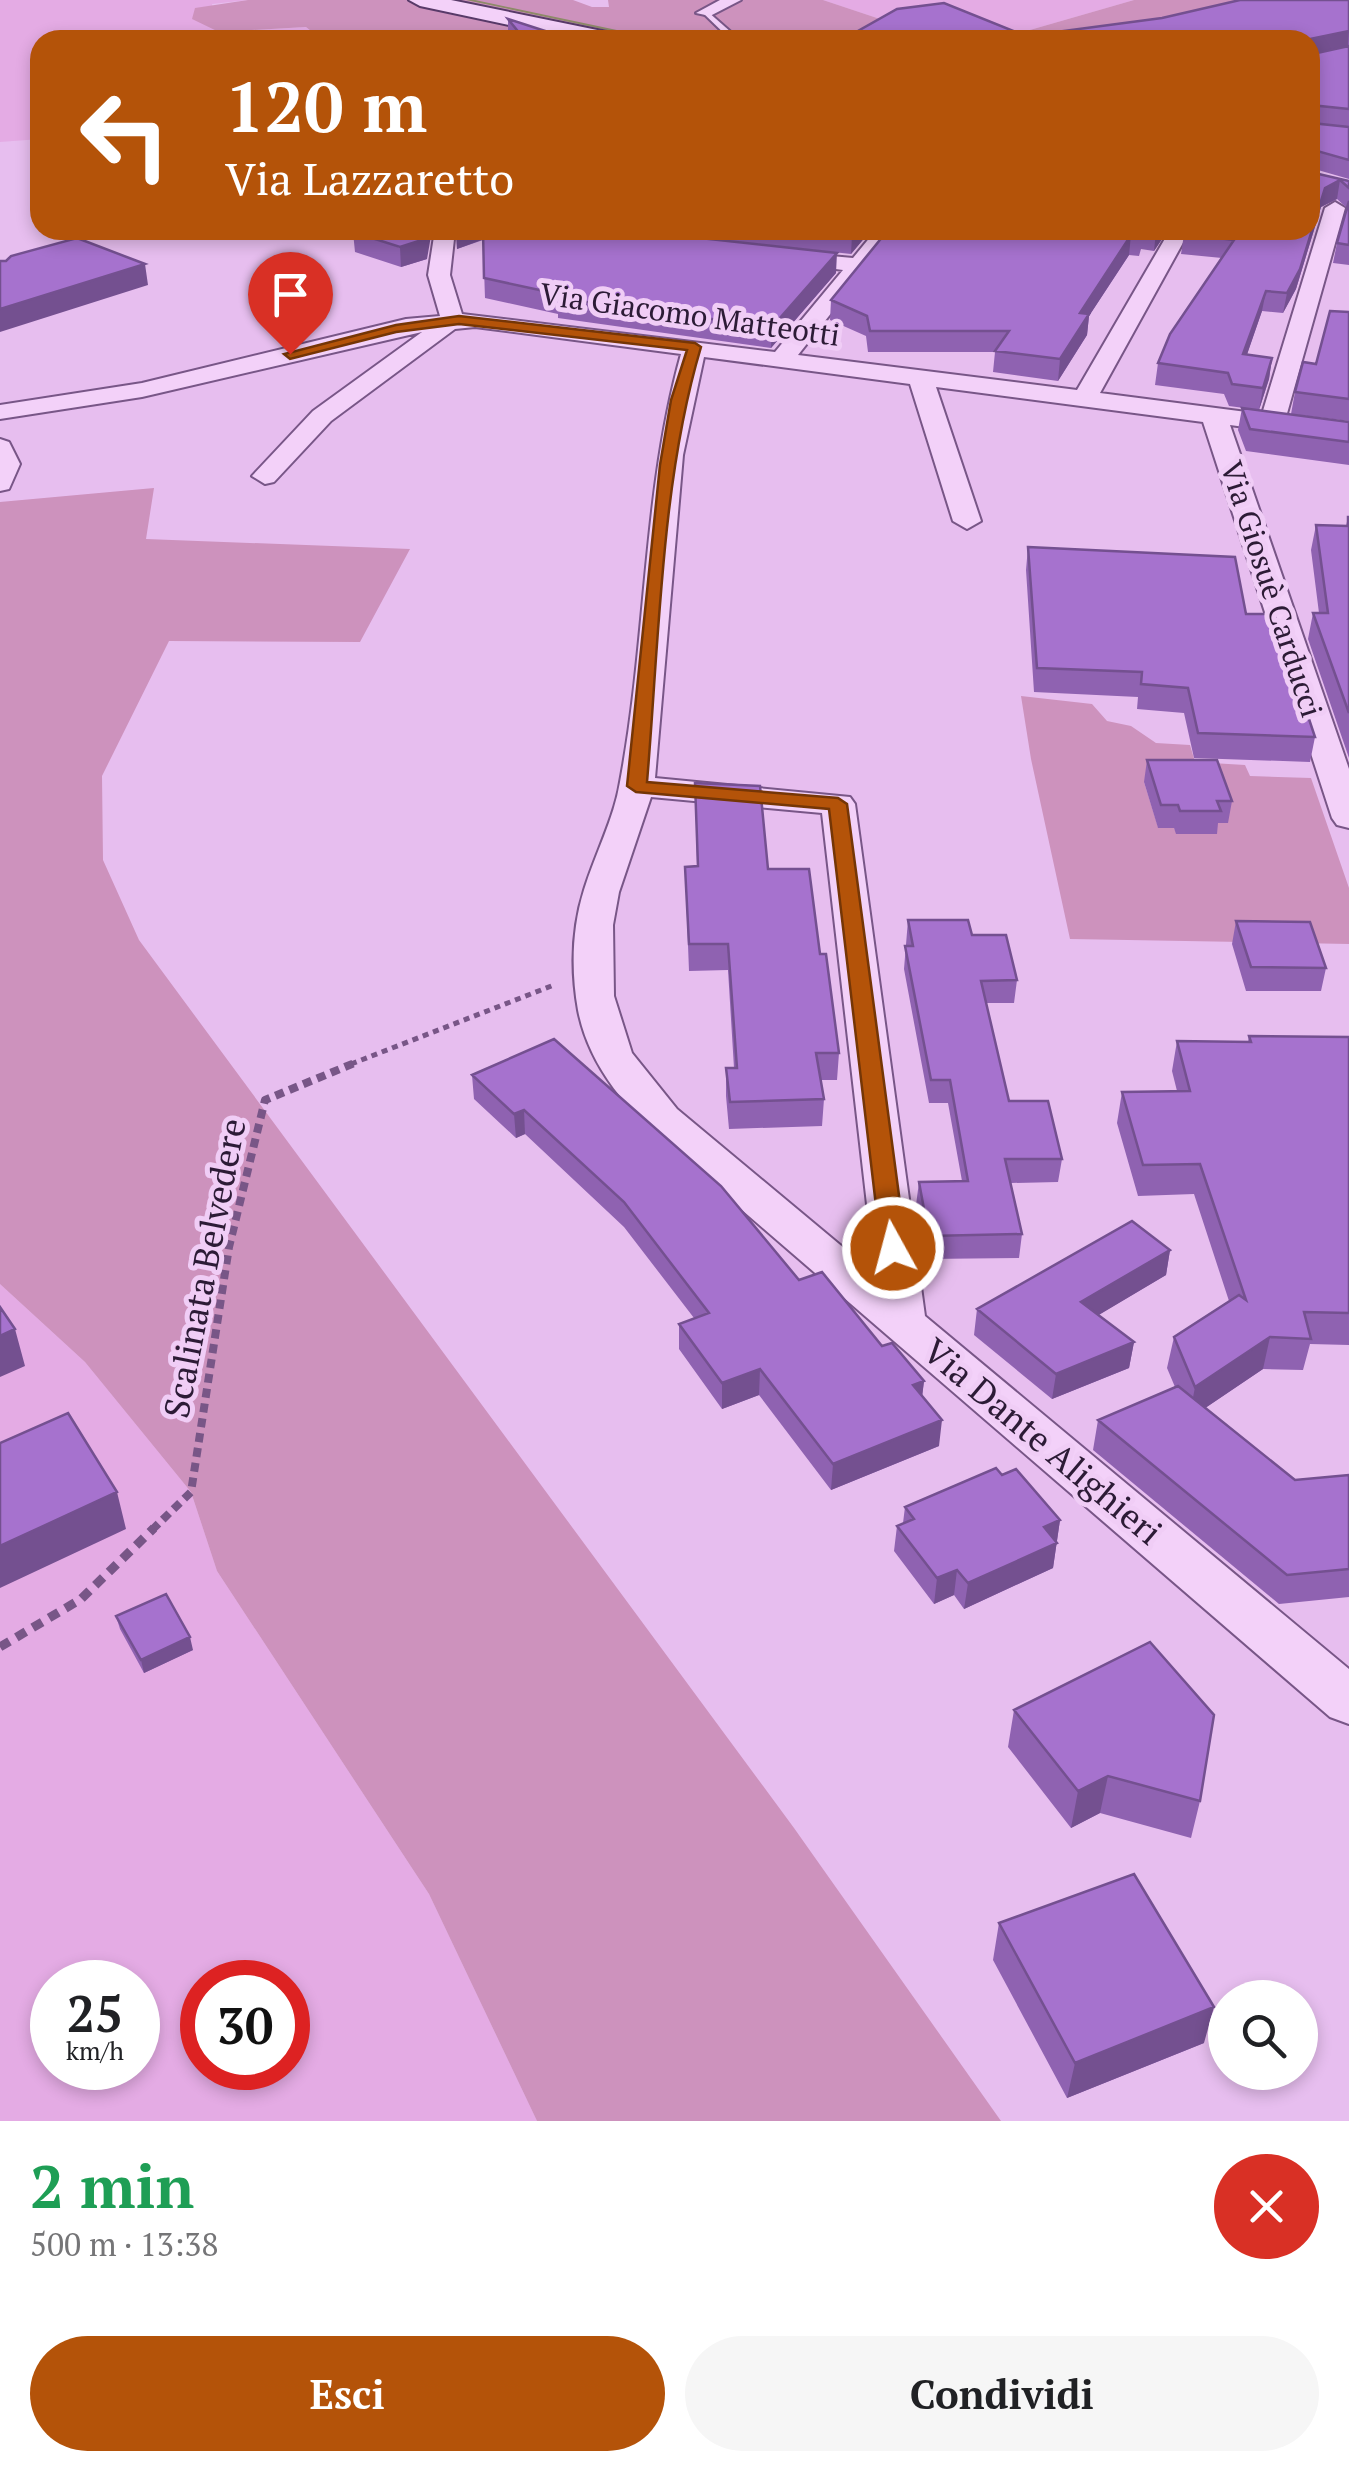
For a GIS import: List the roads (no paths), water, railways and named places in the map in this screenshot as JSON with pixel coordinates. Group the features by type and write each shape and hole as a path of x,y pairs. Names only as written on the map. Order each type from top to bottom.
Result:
{"main road":[{"path":"420,0 564,30"}],"street":[{"path":"704,13 732,0"},
{"path":"1272,422 1337,193"},
{"path":"265,476 322,416 452,320 439,275 444,240"},
{"path":"781,360 878,240"},
{"path":"1086,397 1174,240"},
{"path":"762,254 859,265"},
{"name":"Via Giacomo Matteotti","path":"0,412 101,398 396,328 452,320 497,322 1349,433"},
{"name":"Via Dante Alighieri","path":"695,347 678,400 668,465 636,786 600,897 593,970 602,1028 620,1067 652,1107 1349,1701"},
{"path":"920,376 967,521"},
{"name":"Via Giosuè Carducci","path":"1214,416 1341,776 1349,818"},
{"path":"0,447 7,464 0,483"},
{"path":"636,786 838,804 902,1322"}],"lane":[{"path":"704,13 724,30"}],"waterway":[{"path":"468,0 613,30"}]}
